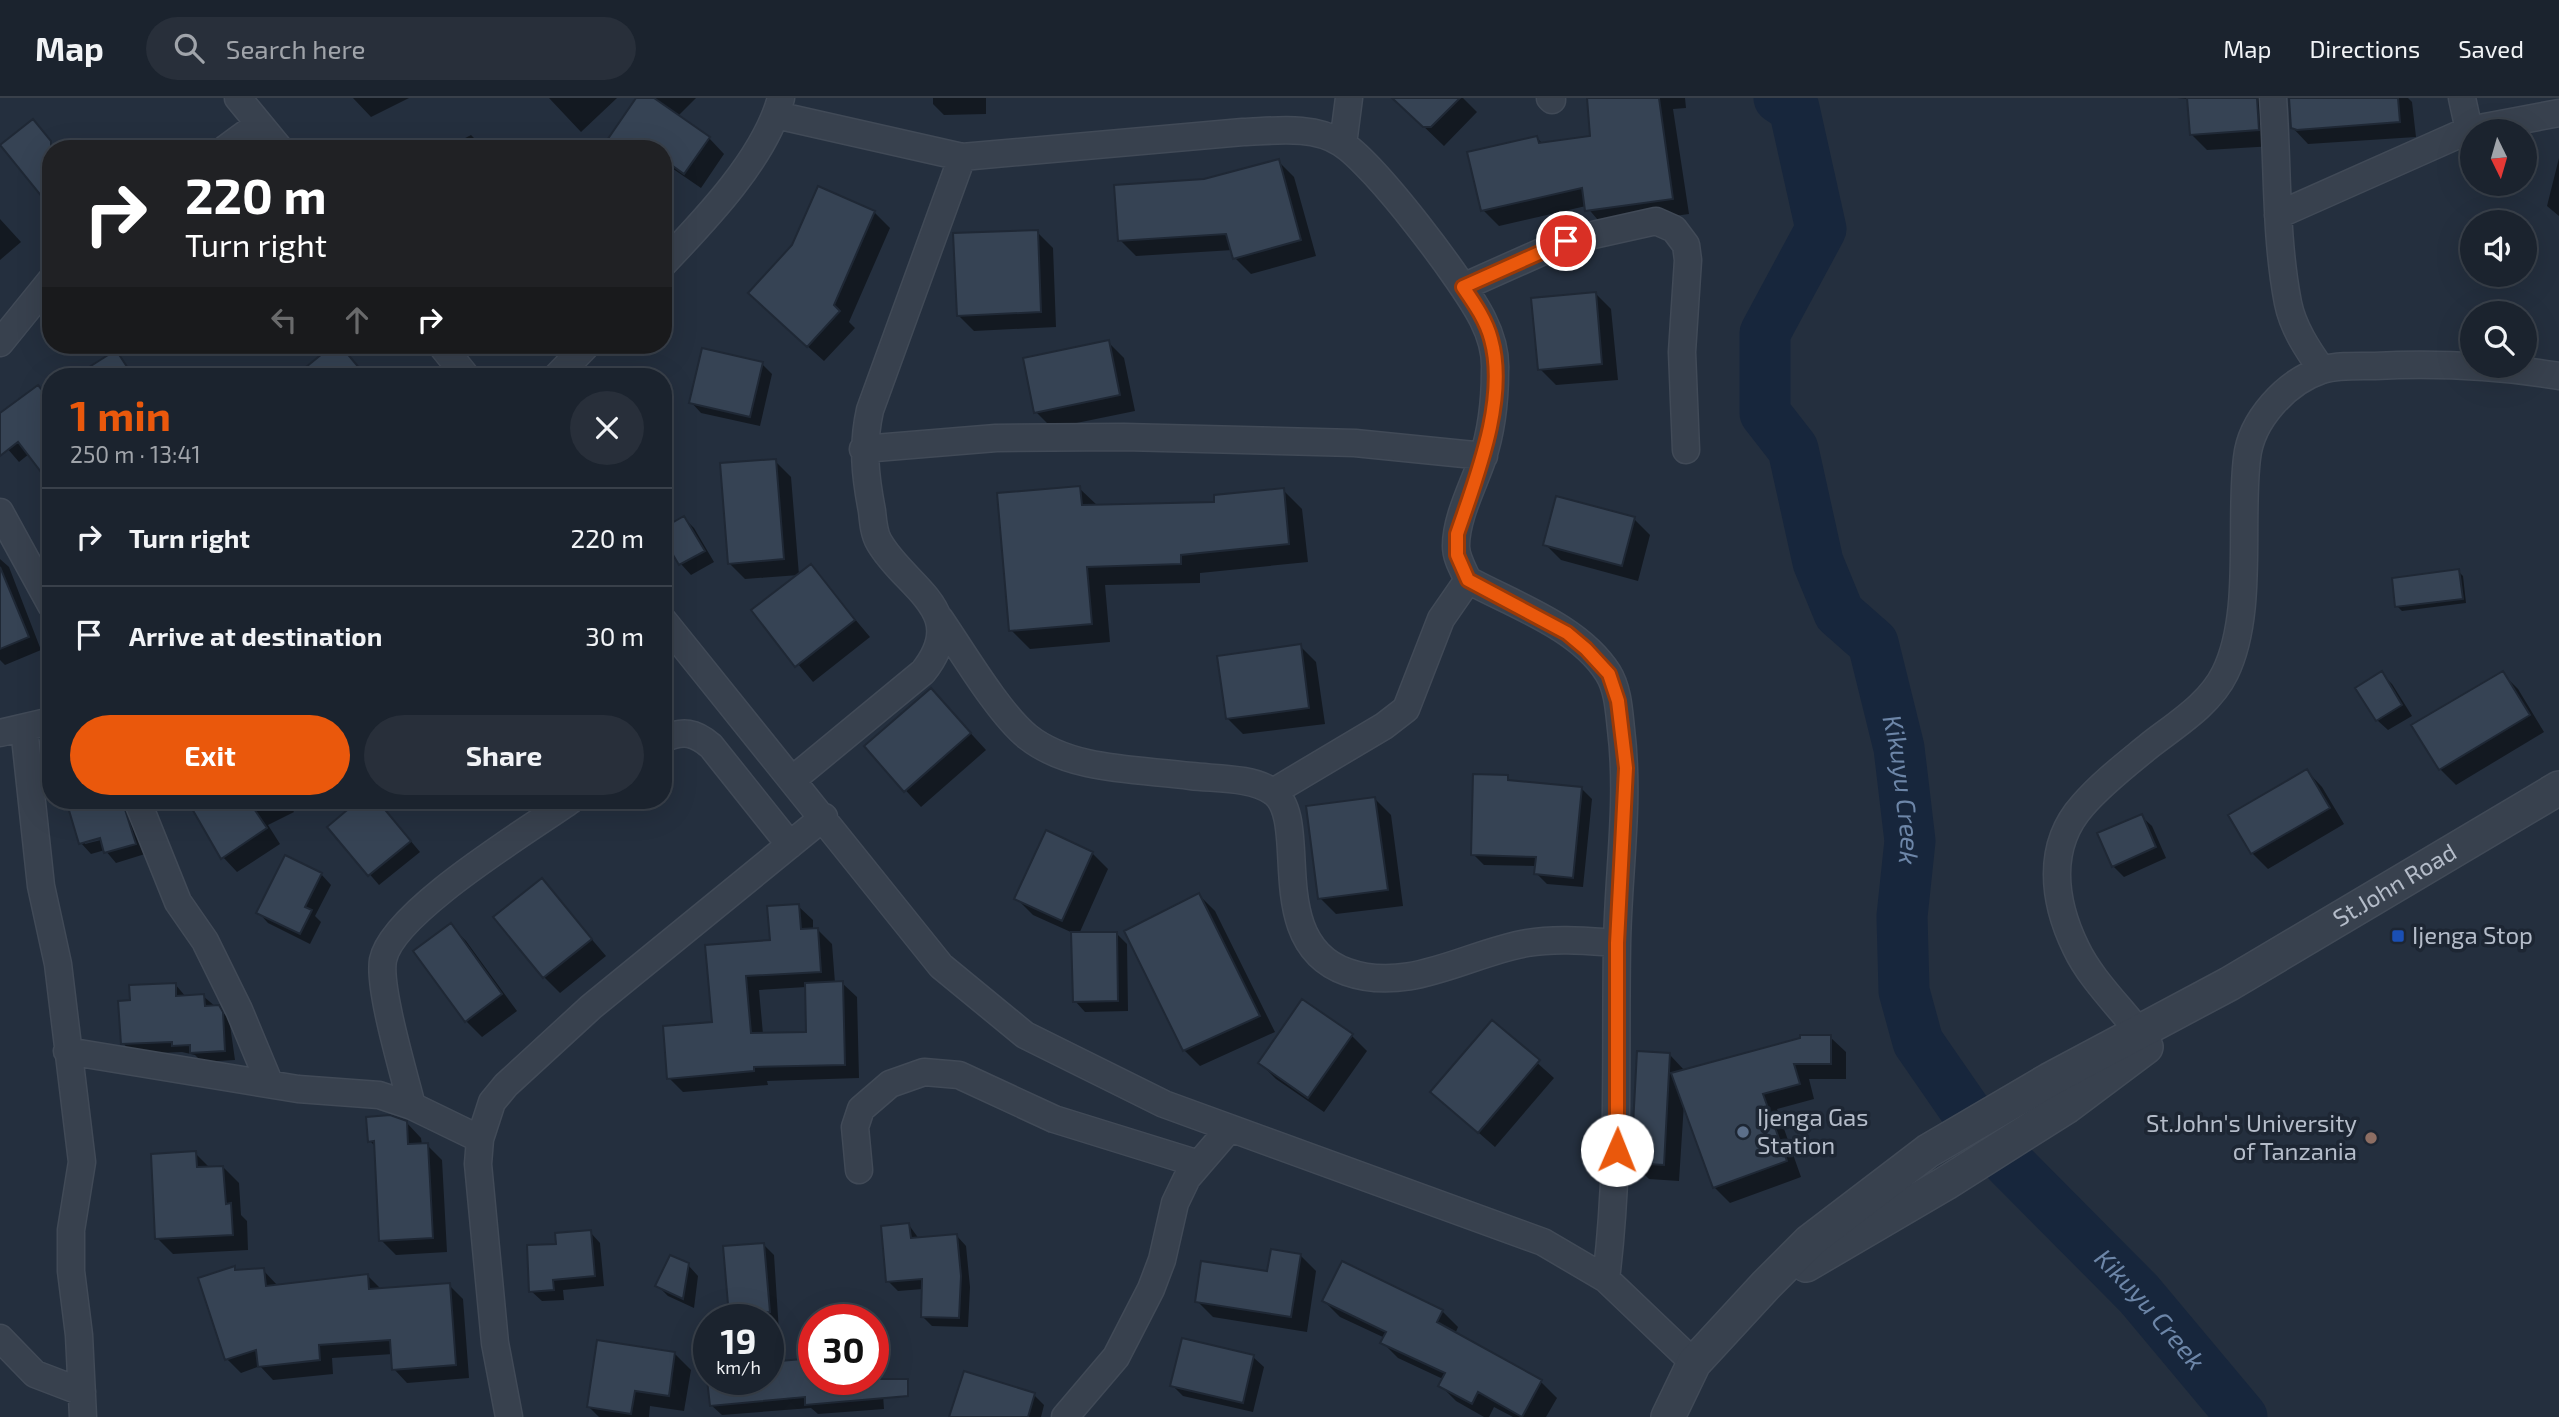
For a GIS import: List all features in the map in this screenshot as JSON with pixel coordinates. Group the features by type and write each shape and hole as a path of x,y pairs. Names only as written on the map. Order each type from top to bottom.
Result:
{"street":[{"path":"238,98 272,140"},
{"path":"1343,144 1349,98"},
{"path":"2273,98 2278,215 2288,304 2299,333 2322,370"},
{"path":"2462,98 2467,119"},
{"path":"672,254 754,155 778,106 962,157 1243,132 1308,132 1343,144 1384,186 1463,287 1484,322 1494,354 1494,391 1483,456 1457,534 1457,555 1468,580 1567,633 1609,674 1618,701 1626,768 1617,943 1618,1128 1614,1216 1606,1279"},
{"path":"2527,119 2559,113"},
{"path":"237,140 259,124"},
{"path":"2278,215 2460,134"},
{"path":"962,157 870,410 863,449 877,541 934,604 940,619 1017,727 1046,748 1082,761 1243,782 1273,792 1286,810 1294,896 1300,922 1318,953 1347,972 1389,978 1441,969 1526,943 1558,940 1617,943"},
{"path":"1463,287 1566,241 1656,221 1674,229 1686,245 1688,260 1682,352 1686,450"},
{"path":"0,343 42,291"},
{"path":"448,354 459,368"},
{"path":"565,368 578,354"},
{"path":"2139,1032 2077,950 2063,914 2056,877 2057,854 2063,834 2081,806 2116,773 2200,706 2222,680 2233,657 2239,621 2247,456 2261,422 2275,398 2322,370 2407,365 2559,376"},
{"path":"863,449 996,438 1124,437 1355,443 1483,456"},
{"path":"0,512 42,589"},
{"path":"1273,792 1384,726 1406,709 1441,619 1468,580"},
{"path":"792,780 923,672 937,649 940,619"},
{"path":"672,631 824,817 941,966 1025,1035 1164,1104 1543,1242 1606,1279 1694,1363"},
{"path":"42,723 12,731 58,964 82,1162 71,1230 71,1271 83,1405"},
{"path":"672,736 687,732 698,735 790,845"},
{"name":"St.John Road","path":"2229,984 2559,788"},
{"path":"141,809 178,902 205,941 239,1010 269,1082"},
{"path":"411,1106 387,1000 383,961 390,941 433,897 559,809"},
{"path":"509,1417 495,1343 478,1164 480,1139 492,1102 531,1061 591,1007 824,817"},
{"path":"1766,1285 1827,1255 1946,1183 2057,1093 2139,1032 2229,984"},
{"path":"1668,1417 1694,1363 1810,1241 1928,1151 2057,1093 2229,984"},
{"path":"68,1051 321,1092 343,1090 379,1096 411,1106 480,1139"},
{"path":"859,1170 855,1127 861,1109 890,1084 924,1072 958,1075 1054,1119 1199,1164"},
{"path":"1065,1417 1116,1357 1154,1279 1175,1203 1187,1178 1230,1128"},
{"path":"0,1338 35,1374 83,1405"}],"building":[{"path":"636,98 654,98 710,137 684,174 672,165 672,140 607,140"},
{"path":"1392,98 1460,98 1431,127 1423,127"},
{"path":"1587,98 1659,98 1673,199 1585,211 1582,188 1481,211 1467,152 1537,136 1539,143 1590,136"},
{"path":"2187,98 2257,98 2259,130 2190,135"},
{"path":"2289,98 2398,98 2400,122 2297,130 2291,128"},
{"path":"33,119 50,140 42,140 42,197 0,145"},
{"path":"1279,159 1301,240 1233,259 1226,234 1118,241 1114,185 1204,179"},
{"path":"818,186 875,211 834,305 840,311 807,347 748,293 792,245"},
{"path":"1038,230 1041,312 957,316 953,233"},
{"path":"1596,292 1602,364 1538,370 1531,298"},
{"path":"1109,340 1120,395 1034,413 1023,358"},
{"path":"702,348 763,362 750,417 689,403"},
{"path":"110,354 119,354 128,368 88,368"},
{"path":"322,354 348,354 359,368 305,368"},
{"path":"38,385 42,390 42,473 18,442 0,456 0,413"},
{"path":"776,459 784,559 728,564 720,463"},
{"path":"1080,486 1082,505 1214,502 1214,495 1284,488 1289,544 1181,555 1181,564 1087,567 1092,624 1009,631 997,493"},
{"path":"1556,496 1635,517 1622,566 1543,545"},
{"path":"684,516 705,551 679,565 672,553 672,523"},
{"path":"811,564 855,620 795,667 751,610"},
{"path":"0,567 29,637 0,649"},
{"path":"2459,569 2463,599 2395,607 2392,578"},
{"path":"1301,644 1309,708 1226,719 1217,656"},
{"path":"2382,671 2402,705 2376,721 2355,688"},
{"path":"2503,671 2530,715 2439,770 2411,725"},
{"path":"931,688 971,733 904,792 864,746"},
{"path":"2307,769 2330,808 2251,854 2228,815"},
{"path":"1473,774 1508,775 1508,780 1582,787 1573,878 1534,874 1536,857 1471,855"},
{"path":"1375,797 1388,890 1318,899 1306,806"},
{"path":"69,809 125,809 136,844 104,853 100,838 79,844"},
{"path":"192,809 254,809 267,828 221,859"},
{"path":"348,809 384,809 411,841 368,876 327,827"},
{"path":"2142,814 2156,847 2112,867 2097,833"},
{"path":"1046,830 1093,852 1062,921 1014,899"},
{"path":"285,855 322,873 305,907 312,910 300,934 256,913"},
{"path":"542,878 592,939 543,978 493,917"},
{"path":"1199,893 1260,1016 1183,1051 1124,931"},
{"path":"799,904 801,929 818,928 821,972 746,976 751,1033 806,1032 805,983 843,981 845,1065 754,1067 754,1071 667,1079 663,1026 712,1022 705,945 770,940 767,906"},
{"path":"451,923 502,994 465,1022 413,951"},
{"path":"1071,932 1117,932 1118,1001 1073,1002"},
{"path":"176,983 176,996 204,994 205,1006 219,1005 223,1012 225,1051 190,1053 190,1045 172,1046 172,1042 121,1044 118,1001 130,1000 129,985"},
{"path":"1302,999 1353,1034 1308,1098 1258,1063"},
{"path":"1492,1020 1540,1060 1478,1133 1430,1092"},
{"path":"1800,1035 1831,1035 1831,1064 1794,1064 1800,1084 1763,1094 1787,1161 1713,1188 1671,1073 1800,1038"},
{"path":"1637,1051 1670,1053 1664,1165 1631,1163"},
{"path":"390,1115 407,1121 408,1144 428,1143 433,1238 379,1241 374,1141 368,1142 366,1117"},
{"path":"196,1151 197,1167 223,1166 226,1204 231,1203 233,1235 155,1239 151,1154"},
{"path":"909,1223 911,1238 957,1234 961,1276 959,1318 921,1317 922,1279 886,1282 881,1226"},
{"path":"591,1230 595,1276 553,1280 554,1290 529,1292 527,1245 556,1244 555,1233"},
{"path":"764,1243 769,1304 728,1304 723,1246"},
{"path":"1271,1249 1301,1254 1291,1317 1195,1302 1201,1261 1267,1271"},
{"path":"670,1255 689,1263 683,1299 655,1286"},
{"path":"1342,1261 1443,1310 1437,1322 1542,1380 1522,1417 1478,1392 1472,1404 1438,1386 1445,1373 1380,1343 1386,1332 1322,1301"},
{"path":"235,1266 235,1270 264,1268 266,1286 368,1274 369,1289 450,1283 456,1365 392,1370 390,1340 319,1345 320,1360 258,1367 256,1350 225,1360 198,1278"},
{"path":"1182,1338 1254,1355 1243,1403 1170,1386"},
{"path":"597,1340 675,1352 669,1396 635,1391 631,1414 587,1407"},
{"path":"798,1359 798,1395 889,1395 889,1379 908,1379 908,1396 805,1405 805,1397 710,1406 709,1395 784,1395 784,1361"},
{"path":"964,1371 1035,1393 1028,1417 949,1417"}],"waterway":[{"name":"Kikuyu Creek","path":"1779,98 1794,108 1821,229 1765,333 1765,413 1793,449 1818,562 1839,613 1873,643 1899,748 1910,841 1902,916 1904,991 1918,1042 1965,1110 2008,1162 2139,1294 2242,1417"}],"place":[{"name":"Ijenga Stop","path":"2398,936"},
{"name":"Ijenga Gas Station","path":"1743,1132"},
{"name":"St.John's University of Tanzania","path":"2371,1138"}],"route":[{"path":"1566,241 1463,287 1491,336 1496,369 1483,456 1457,534 1456,546 1460,565 1468,580 1567,633 1609,674 1618,701 1626,768 1623,868 1617,943 1617,1150"}]}
